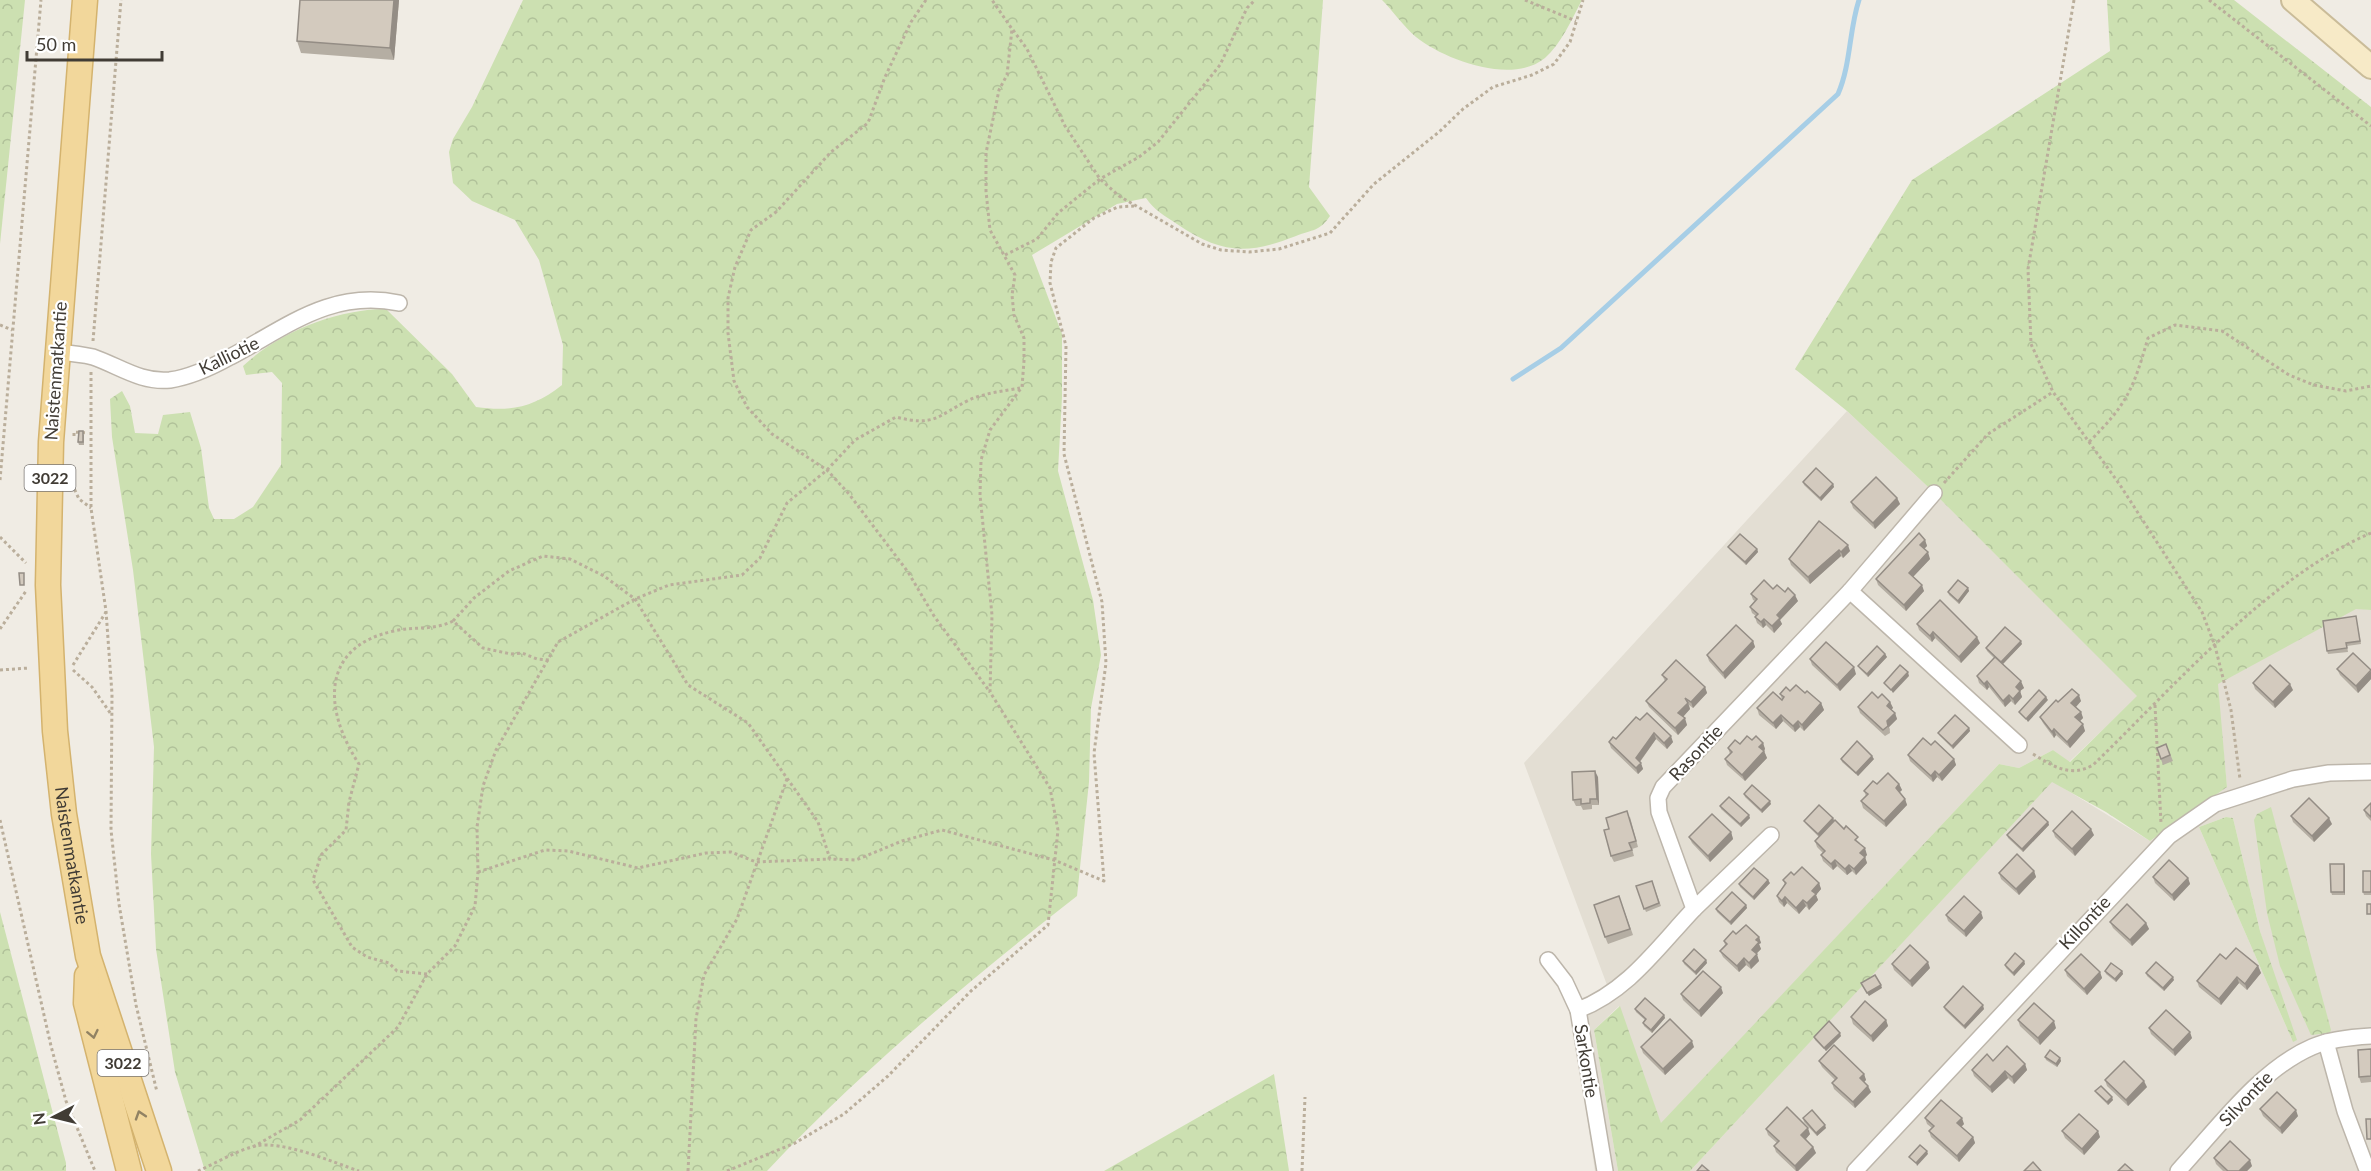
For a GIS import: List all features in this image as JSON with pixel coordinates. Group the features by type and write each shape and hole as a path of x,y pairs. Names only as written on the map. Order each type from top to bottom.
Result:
{"main road":[{"name":"Naistenmatkantie","path":"85,0 51,442 49,634 55,731 64,814 88,956 159,1171"},
{"path":"2293,0 2371,67"},
{"name":"Naistenmatkantie","path":"88,956 86,1003 129,1171"}],"street":[{"name":"Kalliotie","path":"57,352 91,357 138,377 173,380 214,366 288,325 341,302 379,299 399,303"},
{"name":"Rasontie","path":"1694,909 1659,812 1658,798 1663,788 1850,591 1934,493"},
{"path":"1850,591 2019,745"},
{"name":"Killontie","path":"1855,1171 2166,839 2215,804 2241,795 2293,779 2330,773 2371,772"},
{"path":"1578,1010 1601,1001 1624,985 1694,909 1771,835"},
{"name":"Sarkontie","path":"1548,960 1565,982 1578,1010 1605,1171"},
{"name":"Silvontie","path":"2178,1171 2267,1075 2286,1060 2326,1042 2371,1036"},
{"path":"2326,1042 2345,1112 2366,1167"}],"path":[{"path":"0,480 41,0"},
{"path":"122,0 91,357 89,433 91,508 106,611 112,716 111,830 119,904 136,1005 159,1101"},
{"path":"726,1171 795,1143 844,1114 888,1076 971,991 1048,925 1058,830 1050,788 990,692 934,616 908,572 827,470 772,434 747,407 734,381 728,333 729,298 735,267 752,230 776,212 831,152 868,123 885,77 911,22 926,0"},
{"path":"992,0 1027,49 1065,126 1100,179 1134,206 1202,244 1221,250 1249,252 1279,249 1330,233 1374,184 1439,132 1463,109 1493,87 1532,75 1554,64 1570,42 1583,0"},
{"path":"1005,255 1037,239 1058,213 1100,179 1139,157 1158,142 1220,65 1247,8 1255,0"},
{"path":"1525,0 1577,21"},
{"path":"2074,0 2028,269 2031,344 2053,392 2184,580 2202,612 2215,646 2231,710 2241,795"},
{"path":"2209,0 2371,126"},
{"path":"990,692 992,615 982,534 981,460 990,430 1022,387 1024,338 1014,315 1012,295 1015,275 990,230 986,153 999,90 1007,75 1012,29"},
{"path":"478,872 545,850 568,851 638,868 706,854 731,852 756,862 856,860 902,841 942,830 1054,860 1104,881 1094,753 1106,663 1102,602 1064,454 1066,346 1050,283 1051,262 1056,248 1094,218 1118,207 1134,206"},
{"path":"0,325 12,330"},
{"path":"2089,442 2117,414 2133,388 2148,338 2175,325 2222,331 2289,375 2314,385 2346,391 2371,386"},
{"path":"198,1171 253,1147 300,1120 398,1027 427,974 455,946 475,906 478,872 477,827 489,768 496,750 558,642 635,599 669,585 742,575 760,558 787,503 827,470 855,440 896,417 916,422 941,418 971,399 1022,387"},
{"path":"1934,493 1988,434 2053,392"},
{"path":"74,432 89,433"},
{"path":"71,482 79,499 91,508"},
{"path":"2019,745 2062,770 2083,771 2092,765 2215,646 2304,569 2341,546 2371,533"},
{"path":"0,537 26,562"},
{"path":"427,974 397,971 389,963 367,957 352,947 313,880 321,855 346,831 349,802 359,764 344,741 336,712 333,692 340,665 355,648 382,634 397,630 438,628 453,621 474,598 509,571 543,556 570,560 604,576 635,599 688,685 748,723 788,776 818,822 830,859"},
{"path":"0,629 26,595"},
{"path":"106,611 71,668 92,687 112,716"},
{"path":"453,621 483,648 511,654 522,653 537,659 549,660"},
{"path":"0,670 29,668"},
{"path":"2155,705 2160,820 2166,839"},
{"path":"688,1171 696,1019 704,975 737,919 788,776"},
{"path":"0,820 51,1046 66,1101 95,1171"},
{"path":"1302,1171 1305,1097"},
{"path":"253,1147 265,1145 307,1153 359,1171"}],"shaded area":[{"path":"1847,411 1926,485 2138,696 2069,762 2053,750 2019,768 1999,764 1661,1124 1619,1006 1594,1030 1618,1171 1595,1171 1571,1009 1607,985 1524,763"},
{"path":"2356,608 2371,610 2371,1171 1690,1171 2052,781 2150,841 2227,787 2217,684","holes":["2226,817 2233,818 2260,931 2293,1042 2199,827"]}],"green space":[{"path":"0,0 25,0 0,244"},
{"path":"523,0 1323,0 1309,187 1330,216 1315,229 1279,242 1263,246 1235,248 1221,246 1193,234 1160,213 1146,198 1117,204 1032,255 1062,334 1062,397 1058,471 1093,600 1101,655 1091,708 1089,782 1077,896 996,961 878,1062 767,1171 205,1171 175,1072 156,949 151,854 154,747 133,570 112,437 110,399 122,391 130,406 135,433 158,434 163,415 190,412 201,448 209,508 214,519 234,519 253,507 281,465 282,383 272,372 246,375 243,366 274,343 310,325 348,313 386,309 452,374 476,407 501,409 522,406 542,398 562,385 563,345 539,260 515,220 472,201 453,183 449,152 453,139 472,107"},
{"path":"1382,0 1582,0 1566,31 1545,58 1531,66 1497,69 1461,61 1429,46 1407,29"},
{"path":"2107,0 2234,0 2371,107 2371,610 2356,609 2218,684 2227,787 2150,841 2106,812 2052,782 1690,1171 1618,1171 1594,1030 1620,1006 1661,1123 1999,764 2019,768 2053,750 2070,762 2137,696 1926,485 1847,411 1795,369 1912,180 2110,51"},
{"path":"2271,807 2330,1033 2311,1035 2280,966 2267,913 2254,820 2257,814"},
{"path":"2226,817 2233,818 2260,931 2297,1040 2293,1042 2199,827"},
{"path":"0,912 66,1163 66,1171 0,1171"},
{"path":"1274,1074 1289,1171 1104,1171"}],"building":[{"path":"300,0 394,0 390,48 297,41"},
{"path":"79,431 83,431 83,442 78,442"},
{"path":"1816,468 1833,484 1820,498 1803,482"},
{"path":"1876,477 1897,498 1873,523 1851,502"},
{"path":"1819,521 1848,545 1808,577 1789,559"},
{"path":"1919,533 1925,540 1920,545 1928,552 1909,573 1922,585 1904,605 1876,579"},
{"path":"1740,534 1757,549 1745,562 1728,547"},
{"path":"19,573 24,573 24,585 20,585"},
{"path":"1764,580 1773,589 1777,585 1785,592 1788,588 1795,595 1777,615 1780,618 1772,626 1764,619 1761,622 1755,617 1758,614 1750,607 1757,599 1751,594"},
{"path":"1958,580 1968,588 1958,601 1948,592"},
{"path":"1940,600 1977,637 1959,657 1933,632 1930,636 1917,624"},
{"path":"2356,616 2360,641 2346,643 2347,648 2327,651 2323,621"},
{"path":"1736,625 1753,641 1723,673 1707,655"},
{"path":"2005,627 2021,641 2001,662 1986,648"},
{"path":"1826,642 1854,667 1837,685 1810,659"},
{"path":"1877,646 1885,654 1867,674 1858,666"},
{"path":"2353,653 2371,670 2356,686 2337,669"},
{"path":"1995,657 2021,681 2016,687 2020,691 2013,699 2009,695 2003,701 1987,681 1984,684 1977,676"},
{"path":"1676,660 1705,687 1691,702 1685,698 1688,703 1678,713 1685,718 1675,728 1646,701 1667,679 1662,675"},
{"path":"1900,665 1908,672 1891,690 1884,683"},
{"path":"2270,665 2290,684 2273,702 2253,683"},
{"path":"1796,685 1821,703 1802,725 1798,721 1793,726 1781,715 1773,723 1757,708 1773,692 1782,700 1784,697 1780,694 1786,687 1790,691"},
{"path":"2072,689 2079,695 2071,703 2081,712 2075,717 2083,724 2067,742 2054,729 2052,732 2040,717 2056,700 2058,702"},
{"path":"2039,690 2046,697 2026,719 2019,712"},
{"path":"1872,692 1878,698 1882,694 1890,702 1887,706 1895,713 1887,721 1888,726 1883,730 1858,707"},
{"path":"1647,713 1671,736 1664,743 1654,733 1636,758 1641,763 1636,768 1609,742 1613,737 1616,739 1636,717 1640,720"},
{"path":"1955,715 1969,728 1952,746 1938,733"},
{"path":"1747,736 1752,740 1756,736 1763,743 1759,747 1764,751 1742,775 1725,759 1732,752 1728,748 1735,740 1740,744"},
{"path":"1923,738 1931,745 1935,741 1954,759 1939,775 1935,771 1931,776 1908,755"},
{"path":"1857,741 1872,756 1856,773 1841,759"},
{"path":"2166,744 2170,755 2161,759 2157,748"},
{"path":"1595,771 1597,799 1590,799 1590,803 1581,804 1581,799 1573,800 1572,772"},
{"path":"1888,773 1899,784 1896,788 1905,799 1884,821 1861,801 1868,794 1864,791 1873,781 1877,784"},
{"path":"1752,785 1770,801 1761,810 1744,794"},
{"path":"1729,797 1749,815 1740,824 1720,806"},
{"path":"2309,798 2329,818 2312,836 2291,816"},
{"path":"2371,803 2371,817 2364,810"},
{"path":"1819,805 1833,818 1818,834 1804,821"},
{"path":"2033,808 2048,822 2022,849 2007,835"},
{"path":"1627,811 1636,841 1629,843 1632,850 1611,856 1604,830 1609,829 1606,818"},
{"path":"2072,811 2091,829 2072,849 2053,831"},
{"path":"1712,814 1731,832 1708,856 1689,837"},
{"path":"1835,820 1844,829 1846,826 1858,837 1855,840 1865,848 1860,853 1865,857 1854,869 1849,865 1845,869 1835,860 1831,864 1821,855 1825,851 1815,841"},
{"path":"2017,854 2034,871 2016,889 1999,873"},
{"path":"2169,860 2188,878 2172,895 2153,877"},
{"path":"2330,864 2344,864 2344,892 2331,892"},
{"path":"1802,867 1819,883 1812,891 1816,894 1807,903 1803,900 1796,908 1785,897 1782,901 1777,896 1786,883 1783,880 1791,872 1794,875"},
{"path":"1754,868 1768,880 1753,897 1739,884"},
{"path":"2363,871 2371,871 2371,892 2363,892"},
{"path":"1652,881 1659,903 1644,909 1636,886"},
{"path":"1732,892 1746,905 1730,922 1716,909"},
{"path":"1619,896 1630,929 1605,937 1594,905"},
{"path":"1964,896 1981,912 1964,931 1946,915"},
{"path":"2127,904 2146,923 2130,940 2110,922"},
{"path":"2367,904 2371,904 2371,914 2367,914"},
{"path":"1746,925 1759,937 1756,940 1759,942 1752,950 1757,954 1749,963 1744,958 1737,966 1720,951 1727,944 1724,941 1733,931 1736,934"},
{"path":"1910,945 1928,962 1910,981 1892,964"},
{"path":"2236,948 2258,966 2245,984 2237,977 2219,999 2197,981 2220,954 2226,959"},
{"path":"1694,949 1706,960 1695,972 1683,961"},
{"path":"2015,953 2024,961 2013,973 2005,965"},
{"path":"2081,954 2100,972 2084,989 2065,970"},
{"path":"2156,962 2173,977 2163,988 2146,973"},
{"path":"2111,963 2122,971 2115,979 2105,971"},
{"path":"1703,971 1721,987 1699,1011 1681,994"},
{"path":"1875,975 1881,985 1867,993 1861,983"},
{"path":"1963,986 1983,1005 1964,1026 1944,1007"},
{"path":"1645,998 1664,1015 1651,1030 1643,1023 1646,1019 1635,1009"},
{"path":"1865,1001 1886,1020 1871,1036 1851,1017"},
{"path":"2034,1003 2054,1021 2038,1038 2018,1020"},
{"path":"2166,1010 2190,1032 2173,1050 2149,1028"},
{"path":"1670,1019 1692,1041 1663,1069 1641,1047"},
{"path":"1829,1021 1840,1033 1824,1048 1814,1037"},
{"path":"1834,1045 1864,1074 1860,1078 1868,1086 1853,1102 1832,1083 1837,1078 1819,1061"},
{"path":"2007,1046 2025,1064 2012,1077 2005,1071 1990,1087 1972,1070 1987,1054 1993,1061"},
{"path":"2371,1049 2371,1076 2359,1077 2358,1050"},
{"path":"2050,1050 2060,1058 2056,1064 2045,1057"},
{"path":"2124,1061 2144,1081 2126,1100 2105,1080"},
{"path":"2101,1086 2112,1097 2107,1102 2095,1091"},
{"path":"2277,1092 2296,1110 2280,1128 2260,1109"},
{"path":"1941,1100 1962,1118 1957,1123 1973,1137 1957,1156 1929,1131 1934,1126 1925,1118"},
{"path":"1787,1107 1808,1128 1801,1135 1813,1147 1795,1166 1774,1146 1779,1141 1766,1129"},
{"path":"1812,1110 1825,1125 1816,1133 1803,1118"},
{"path":"2079,1114 2098,1131 2082,1149 2062,1131"},
{"path":"2366,1119 2371,1119 2371,1139 2367,1139"},
{"path":"2230,1141 2250,1160 2239,1171 2228,1171 2214,1158"},
{"path":"1920,1145 1927,1151 1916,1163 1909,1157"},
{"path":"2033,1162 2041,1171 2024,1171"},
{"path":"2125,1164 2133,1171 2118,1171"},
{"path":"1702,1165 1709,1171 1697,1171"}],"waterway":[{"path":"1513,379 1561,348 1838,94 1845,71 1859,0"}]}
